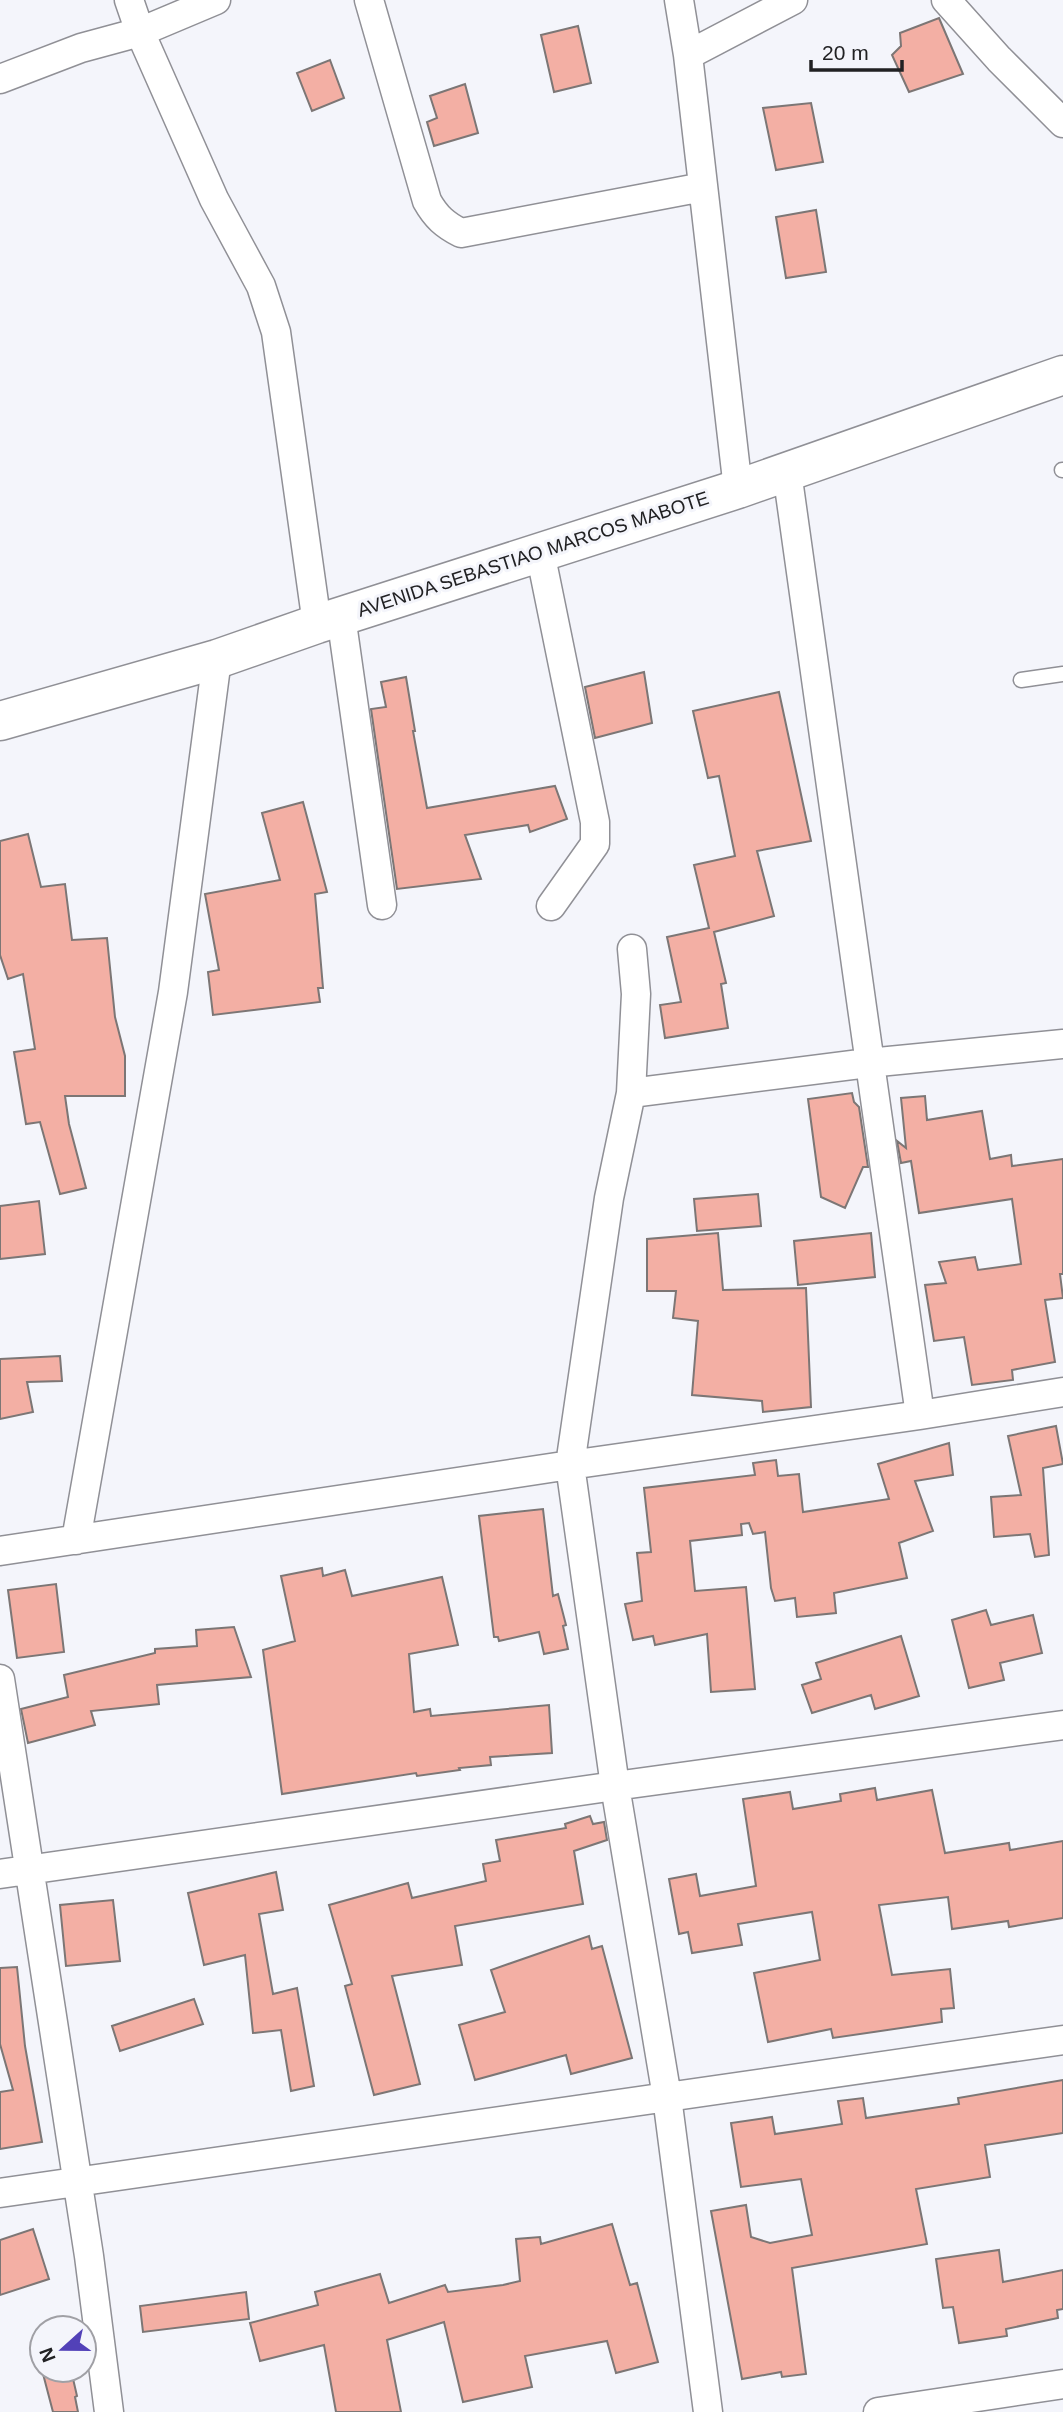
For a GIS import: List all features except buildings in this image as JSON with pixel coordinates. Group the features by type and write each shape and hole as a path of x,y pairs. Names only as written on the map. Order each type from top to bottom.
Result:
{"main road":[{"name":"AVENIDA SEBASTIAO MARCOS MABOTE","path":"0,721 217,659 329,620 738,489 1063,375"}],"street":[{"path":"129,0 140,32 214,199 261,286 276,332 382,905"},
{"path":"0,79 81,48 140,32 216,0"},
{"path":"369,0 428,201 435,215 445,225 461,233 703,187"},
{"path":"679,0 688,55 738,489"},
{"path":"688,55 793,0"},
{"path":"946,0 999,59 1063,123"},
{"path":"787,472 846,882 868,1063 920,1415"},
{"path":"540,552 595,822 595,844 551,906"},
{"path":"76,1540 173,992 217,659"},
{"path":"632,949 636,995 631,1094 609,1198 570,1465 615,1786 667,2097 708,2412"},
{"path":"631,1094 868,1063 1063,1044"},
{"path":"0,1551 1063,1392"},
{"path":"0,1679 77,2181 109,2412"},
{"path":"0,1874 1063,1725"},
{"path":"0,2193 1063,2040"},
{"path":"878,2412 1063,2384"}],"lane":[{"path":"1021,680 1063,674"}]}
